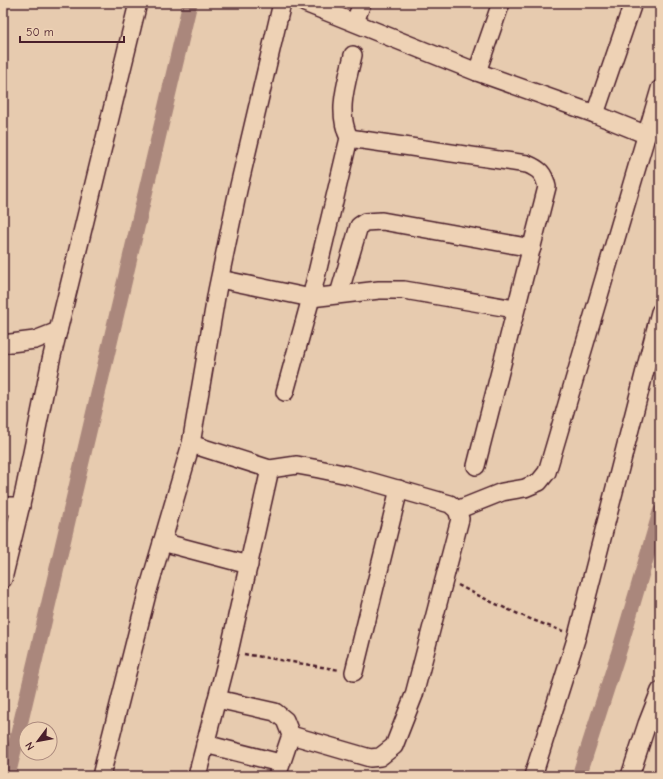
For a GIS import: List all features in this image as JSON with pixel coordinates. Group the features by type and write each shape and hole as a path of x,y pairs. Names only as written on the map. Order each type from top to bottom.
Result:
{"street":[{"path":"3,579 58,331 138,3"},
{"path":"101,776 147,594 191,444 220,279 238,190 282,3"},
{"path":"305,3 477,72 647,134"},
{"path":"355,22 362,3"},
{"path":"477,72 501,3"},
{"path":"595,114 633,3"},
{"path":"285,392 311,298 349,138 343,125 343,101 353,55"},
{"path":"457,510 502,492 525,488 539,482 547,472 660,89"},
{"path":"349,138 527,164 539,169 545,178 547,187 476,466"},
{"path":"339,294 359,226 365,222 382,221 532,248"},
{"path":"220,279 311,298 379,290 404,290 515,309"},
{"path":"533,776 577,636 660,312"},
{"path":"3,344 35,340 58,331"},
{"path":"191,444 270,469 297,465 348,474 450,504 457,510 460,519 446,578 414,695 394,746 380,757 370,758 291,735"},
{"path":"197,776 229,652 270,469"},
{"path":"354,672 399,489"},
{"path":"3,506 20,506"},
{"path":"162,542 249,565"},
{"path":"630,776 660,691"},
{"path":"205,744 278,770 291,735 285,720 275,712 217,699"}],"path":[{"path":"446,578 485,599 540,623 577,636"},
{"path":"229,652 354,672"}],"waterway":[{"path":"8,776 190,3"},
{"path":"579,776 620,648 660,512"}]}
